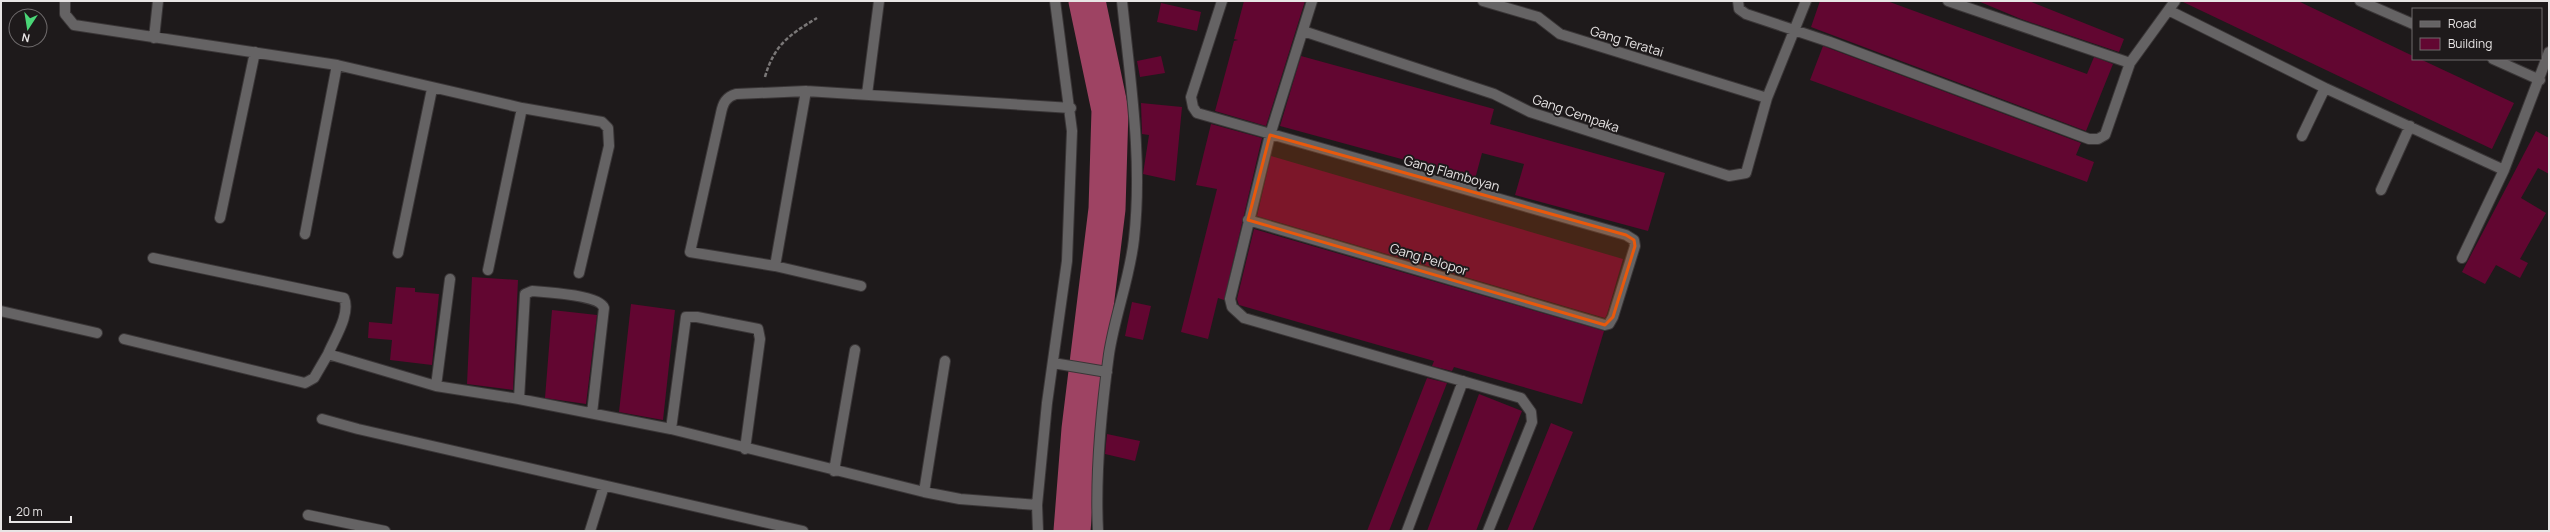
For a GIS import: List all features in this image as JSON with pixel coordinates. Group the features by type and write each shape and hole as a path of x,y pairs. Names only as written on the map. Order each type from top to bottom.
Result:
{"street":[{"path":"65,1 65,14 74,25 337,65 432,89 522,108 602,122 608,128 610,146 579,273"},
{"path":"154,38 158,1"},
{"path":"867,94 878,1"},
{"path":"1038,531 1037,505 1053,363 1067,261 1072,131 1071,108 1055,1"},
{"path":"1098,531 1098,466 1103,371 1109,353 1134,239 1138,157 1122,1"},
{"name":"Gang Flamboyan","path":"1222,1 1191,96 1193,107 1197,113 1626,235 1634,240 1634,246 1613,317 1609,324 1601,324"},
{"path":"1312,1 1304,31 1270,135 1248,220 1230,299 1232,308 1244,318 1521,398 1531,412 1529,432 1488,531"},
{"name":"Gang Teratai","path":"1483,1 1538,17 1560,34 1767,98"},
{"path":"1738,1 1739,9 1746,14 2089,139 2098,139 2105,135 2130,63 2170,11 2175,1"},
{"path":"1767,98 1787,51 1793,30 1806,1"},
{"path":"1948,1 2130,63"},
{"path":"2360,1 2412,24"},
{"path":"2170,11 2325,88 2504,170"},
{"name":"Gang Cempaka","path":"1304,31 1494,94 1530,112 1729,176 1746,173 1767,98"},
{"path":"220,218 255,52"},
{"path":"2462,258 2504,170 2540,80 2549,52"},
{"path":"2495,60 2540,80"},
{"path":"304,234 337,65"},
{"path":"2302,136 2325,88"},
{"path":"398,253 432,89"},
{"path":"775,266 806,91"},
{"path":"861,286 775,266 692,254 689,250 723,102 732,95 806,91 1071,108"},
{"path":"488,270 522,108"},
{"path":"2381,190 2410,126"},
{"name":"Gang Pelopor","path":"1248,220 1601,324"},
{"path":"124,339 305,383 314,378 328,354 344,316 346,302 344,298 153,258"},
{"path":"436,386 450,279"},
{"path":"519,399 525,294 532,291 584,298 599,302 604,308 592,413"},
{"path":"1,311 97,333"},
{"path":"671,429 686,317 697,316 758,329 760,338 745,449"},
{"path":"834,471 855,350"},
{"path":"328,354 436,386 519,399 671,429 745,449 924,492 960,499 1037,505"},
{"path":"924,492 945,361"},
{"path":"1053,363 1103,371"},
{"path":"1407,531 1463,381"},
{"path":"322,419 604,486 803,531"},
{"path":"590,531 604,486"},
{"path":"308,515 385,531"}],"path":[{"path":"760,93 769,62 781,43 817,18"}],"highlighted area":[{"path":"1270,135 1626,235 1634,240 1635,246 1613,317 1605,325 1248,220"}],"building":[{"path":"1244,1 1305,1 1266,126 1215,111 1234,41 1238,40 1234,39"},
{"path":"1820,1 1887,1 2087,74 2094,57 2113,64 2086,131 1811,27"},
{"path":"1978,1 2029,1 2124,39 2119,52 2021,19"},
{"path":"2181,1 2298,1 2412,56 2412,60 2422,60 2514,103 2492,149"},
{"path":"1161,3 1201,12 1197,31 1157,22"},
{"path":"1823,46 2081,143 2076,155 2094,162 2087,182 1810,80"},
{"path":"1161,56 1165,73 1140,77 1137,61"},
{"path":"1301,56 1494,109 1490,124 1665,173 1648,231 1515,195 1524,164 1482,153 1475,179 1280,126"},
{"path":"1141,103 1182,107 1175,181 1143,174 1149,135 1142,134"},
{"path":"1211,124 1262,138 1224,300 1218,298 1208,339 1181,332 1217,189 1196,185"},
{"path":"2536,131 2549,138 2549,174 2538,168 2521,198 2546,213 2520,259 2528,263 2520,278 2496,265 2485,284 2462,272"},
{"path":"1271,156 1623,259 1607,314 1605,318 1257,216"},
{"path":"1254,229 1604,331 1582,404 1454,367 1452,371 1432,366 1434,361 1239,305 1237,299"},
{"path":"472,277 518,280 513,390 467,384"},
{"path":"396,287 415,288 415,292 439,294 432,365 390,360 392,340 368,338 369,322 392,324"},
{"path":"1132,302 1151,306 1143,340 1125,336"},
{"path":"631,304 675,310 663,420 619,412"},
{"path":"552,310 597,315 586,404 545,398"},
{"path":"1427,378 1447,383 1389,531 1367,531"},
{"path":"1479,394 1522,411 1476,531 1427,531"},
{"path":"1551,423 1573,432 1532,531 1507,531"},
{"path":"1107,434 1140,441 1135,461 1105,454"}],"waterway":[{"path":"1072,531 1080,429 1107,209 1110,110 1087,1"}]}
